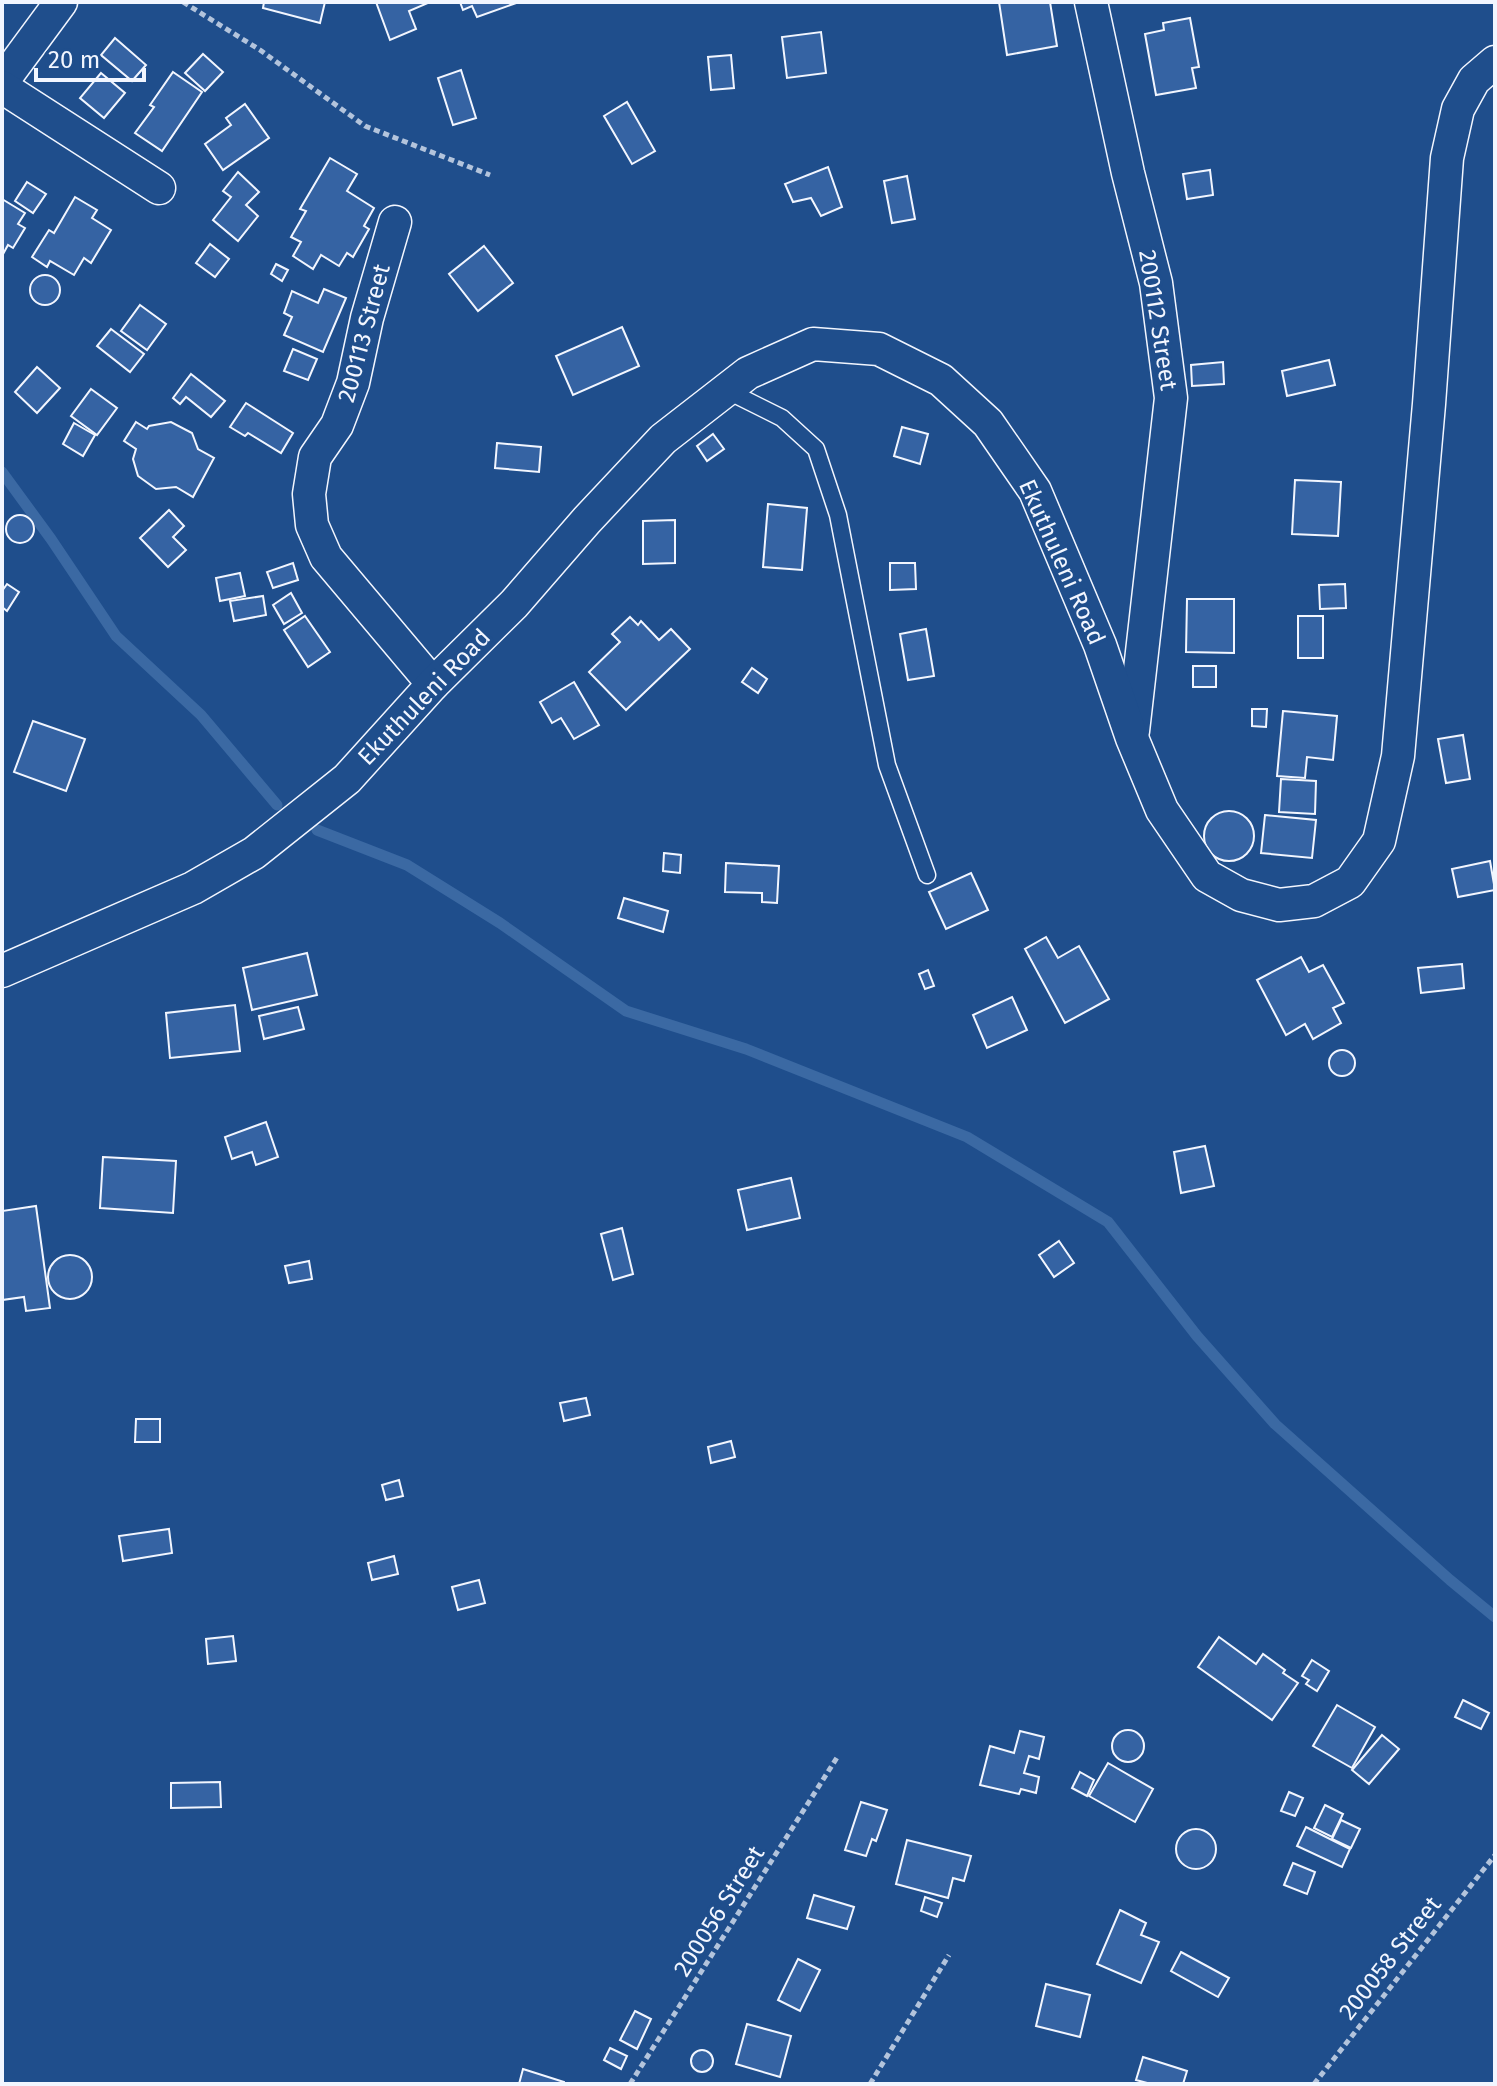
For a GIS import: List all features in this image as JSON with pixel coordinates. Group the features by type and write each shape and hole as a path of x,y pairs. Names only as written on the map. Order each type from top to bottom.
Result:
{"street":[{"path":"61,2 2,85 159,188"},
{"name":"200112 Street","path":"1091,2 1128,173 1156,283 1171,398 1132,738"},
{"name":"Ekuthuleni Road","path":"5,964 193,888 254,853 347,779 433,684 514,604 663,439 748,373 813,344 879,349 941,380 988,423 1035,491 1100,645 1132,738 1162,810 1207,876 1241,895 1279,905 1314,901 1350,882 1379,841 1398,756 1447,158 1458,109 1474,80 1495,62"},
{"name":"200113 Street","path":"395,222 367,318 353,383 337,425 315,457 309,494 312,525 326,557 433,684"}],"lane":[{"path":"726,390 782,418 816,449 838,515 887,765 927,875"}],"path":[{"path":"183,2 260,50 365,126 490,175"},
{"name":"200056 Street","path":"630,2084 838,1756"},
{"name":"200058 Street","path":"1314,2084 1495,1855"},
{"path":"870,2084 949,1955"}],"building":[{"path":"264,2 325,2 320,23 263,8"},
{"path":"376,2 428,3 409,11 416,29 390,40"},
{"path":"460,2 519,2 477,17 472,6 463,10"},
{"path":"999,2 1050,2 1057,46 1007,55"},
{"path":"1190,18 1199,67 1192,68 1196,88 1156,95 1145,34 1164,30 1163,23"},
{"path":"821,32 826,73 787,78 782,37"},
{"path":"115,38 146,65 132,81 101,55"},
{"path":"203,54 223,72 205,91 185,73"},
{"path":"731,55 734,88 711,90 708,57"},
{"path":"461,70 476,118 453,125 438,78"},
{"path":"173,72 202,92 162,151 135,133"},
{"path":"101,73 125,93 104,118 80,98"},
{"path":"627,102 655,151 632,164 604,116"},
{"path":"245,104 269,138 223,170 205,144 231,125 226,118"},
{"path":"330,158 357,174 347,191 374,208 364,226 369,229 353,257 347,253 339,266 321,255 313,269 293,256 301,242 291,237 306,211 300,209"},
{"path":"828,167 842,207 821,216 811,198 793,202 785,184"},
{"path":"1210,170 1213,195 1187,199 1183,174"},
{"path":"238,172 259,192 246,205 258,216 238,241 213,220 231,197 223,191"},
{"path":"907,176 915,219 892,223 884,181"},
{"path":"27,182 46,194 33,213 15,201"},
{"path":"75,197 97,210 92,218 111,230 91,263 84,258 74,275 50,261 47,267 32,257 49,230 54,233"},
{"path":"2,199 25,213 18,224 25,228 13,248 8,245 2,256"},
{"path":"210,244 229,259 215,277 196,263"},
{"path":"484,246 513,283 478,311 449,274"},
{"path":"276,264 288,270 282,281 271,274"},
{"path":"45,275 56,279 60,290 56,301 45,305 34,301 30,290 34,279"},
{"path":"324,289 346,298 323,352 284,335 292,317 284,313 292,291 318,303"},
{"path":"140,305 166,324 147,350 121,331"},
{"path":"622,327 639,366 573,395 556,356"},
{"path":"111,329 144,354 130,372 97,346"},
{"path":"293,349 317,359 308,380 284,371"},
{"path":"1329,360 1335,385 1287,396 1282,371"},
{"path":"1223,362 1224,384 1192,386 1191,365"},
{"path":"37,367 60,388 37,413 15,392"},
{"path":"191,374 225,401 211,417 186,397 180,404 173,398"},
{"path":"91,389 117,408 97,435 71,416"},
{"path":"246,403 293,433 281,453 248,433 245,436 230,427"},
{"path":"136,422 147,429 171,422 192,433 198,449 214,458 193,497 176,487 156,489 138,476 133,459 136,449 124,441"},
{"path":"74,423 95,435 83,456 63,444"},
{"path":"902,427 928,434 920,464 894,456"},
{"path":"713,434 724,449 707,461 697,446"},
{"path":"497,443 541,447 539,472 495,468"},
{"path":"1295,480 1341,482 1338,536 1292,534"},
{"path":"768,504 807,508 802,570 763,567"},
{"path":"169,510 184,526 173,537 186,550 168,567 140,538"},
{"path":"20,515 30,519 34,529 30,539 20,543 10,539 6,529 10,519"},
{"path":"675,520 675,563 643,564 643,521"},
{"path":"293,563 298,580 273,588 267,572"},
{"path":"890,563 915,563 916,589 890,590"},
{"path":"240,573 245,596 220,601 216,578"},
{"path":"7,584 19,592 7,611 2,607 2,591"},
{"path":"1345,584 1346,608 1320,609 1319,585"},
{"path":"291,593 302,613 284,624 273,605"},
{"path":"263,596 266,615 234,621 230,601"},
{"path":"1187,599 1234,599 1234,653 1186,652"},
{"path":"305,616 330,652 308,667 284,630"},
{"path":"1298,616 1323,616 1323,658 1298,658"},
{"path":"630,617 638,625 641,621 659,640 671,629 690,649 626,710 589,672 620,642 612,634"},
{"path":"926,629 934,676 908,680 900,634"},
{"path":"1193,666 1216,666 1216,687 1193,687"},
{"path":"752,668 767,679 758,693 742,682"},
{"path":"574,682 599,725 574,739 561,718 552,723 540,702"},
{"path":"1252,709 1267,709 1266,727 1252,726"},
{"path":"1283,711 1337,716 1333,760 1307,757 1305,778 1277,776"},
{"path":"33,721 85,739 66,791 14,772"},
{"path":"1463,735 1470,779 1446,783 1438,739"},
{"path":"1281,779 1316,781 1315,814 1279,812"},
{"path":"1229,811 1246,819 1254,836 1246,853 1229,861 1212,853 1204,836 1212,819"},
{"path":"1265,815 1316,820 1312,858 1261,853"},
{"path":"664,853 681,855 680,873 663,871"},
{"path":"1490,861 1495,890 1458,897 1452,869"},
{"path":"726,863 779,866 777,903 762,902 762,893 725,892"},
{"path":"971,873 988,910 946,929 929,892"},
{"path":"624,898 668,911 663,932 618,918"},
{"path":"1046,937 1058,958 1079,946 1109,999 1065,1023 1025,949"},
{"path":"307,953 317,995 252,1010 243,968"},
{"path":"1301,957 1309,972 1323,965 1344,1003 1333,1008 1341,1023 1313,1039 1305,1024 1286,1035 1257,980"},
{"path":"1462,964 1464,988 1421,993 1418,968"},
{"path":"928,970 934,986 925,989 919,974"},
{"path":"1012,997 1027,1030 987,1048 973,1015"},
{"path":"235,1005 240,1051 170,1058 166,1013"},
{"path":"298,1007 304,1029 264,1039 259,1016"},
{"path":"1342,1050 1351,1054 1355,1063 1351,1072 1342,1076 1333,1072 1329,1063 1333,1054"},
{"path":"266,1122 278,1157 256,1165 252,1152 232,1159 225,1137"},
{"path":"1205,1146 1214,1186 1181,1193 1174,1152"},
{"path":"103,1157 176,1161 173,1213 100,1208"},
{"path":"791,1178 800,1218 747,1230 738,1190"},
{"path":"36,1206 50,1308 26,1311 24,1297 2,1300 2,1211"},
{"path":"622,1228 633,1274 613,1280 601,1234"},
{"path":"1059,1241 1074,1263 1054,1277 1039,1255"},
{"path":"70,1255 85,1262 92,1277 85,1292 70,1299 55,1292 48,1277 55,1262"},
{"path":"309,1261 312,1279 289,1283 285,1266"},
{"path":"586,1398 590,1415 564,1421 560,1403"},
{"path":"136,1419 160,1419 160,1442 135,1442"},
{"path":"731,1441 735,1457 711,1463 708,1447"},
{"path":"399,1480 403,1496 386,1500 382,1485"},
{"path":"169,1529 172,1553 123,1561 119,1536"},
{"path":"394,1556 398,1574 372,1580 368,1563"},
{"path":"479,1580 485,1603 458,1610 452,1587"},
{"path":"233,1636 236,1661 208,1664 206,1639"},
{"path":"1219,1637 1256,1664 1263,1654 1298,1683 1272,1720 1198,1667"},
{"path":"1312,1660 1329,1671 1317,1691 1306,1684 1309,1680 1302,1676"},
{"path":"1463,1700 1489,1713 1481,1729 1455,1717"},
{"path":"1337,1705 1375,1727 1352,1768 1313,1746"},
{"path":"1128,1730 1139,1735 1144,1746 1139,1757 1128,1762 1117,1757 1112,1746 1117,1735"},
{"path":"1020,1731 1044,1737 1039,1759 1029,1756 1024,1773 1039,1777 1036,1793 1021,1789 1019,1794 980,1785 990,1746 1014,1753"},
{"path":"1382,1735 1399,1749 1369,1784 1352,1770"},
{"path":"1108,1763 1153,1789 1135,1822 1089,1796"},
{"path":"1080,1772 1094,1780 1087,1796 1072,1788"},
{"path":"220,1782 221,1807 171,1808 171,1783"},
{"path":"1289,1792 1303,1798 1295,1816 1281,1811"},
{"path":"861,1802 887,1810 876,1841 872,1839 866,1856 845,1850"},
{"path":"1325,1805 1343,1814 1332,1837 1314,1828"},
{"path":"1341,1820 1360,1829 1351,1848 1332,1839"},
{"path":"1306,1827 1350,1849 1342,1867 1297,1846"},
{"path":"1196,1829 1210,1835 1216,1849 1210,1863 1196,1869 1182,1863 1176,1849 1182,1835"},
{"path":"907,1840 971,1856 964,1881 953,1878 948,1898 896,1884"},
{"path":"1293,1863 1315,1872 1307,1894 1284,1885"},
{"path":"814,1895 854,1907 847,1929 807,1918"},
{"path":"925,1897 942,1903 937,1917 921,1911"},
{"path":"1120,1910 1146,1923 1141,1935 1159,1942 1141,1983 1097,1964"},
{"path":"1181,1952 1229,1978 1218,1997 1171,1971"},
{"path":"798,1959 820,1970 800,2011 778,2000"},
{"path":"1046,1984 1090,1995 1080,2037 1036,2026"},
{"path":"635,2011 651,2019 637,2049 620,2040"},
{"path":"747,2024 791,2036 780,2077 736,2064"},
{"path":"610,2048 627,2056 621,2069 604,2060"},
{"path":"702,2050 710,2053 713,2061 710,2069 702,2072 694,2069 691,2061 694,2053"},
{"path":"1143,2057 1187,2071 1183,2084 1151,2084 1136,2080"},
{"path":"523,2069 564,2082 564,2084 519,2084"}],"waterway":[{"path":"2,472 116,636 201,715 277,805"},
{"path":"317,830 407,865 500,923 626,1011 746,1049 967,1137 1108,1222 1197,1336 1275,1424 1495,1617"}]}
